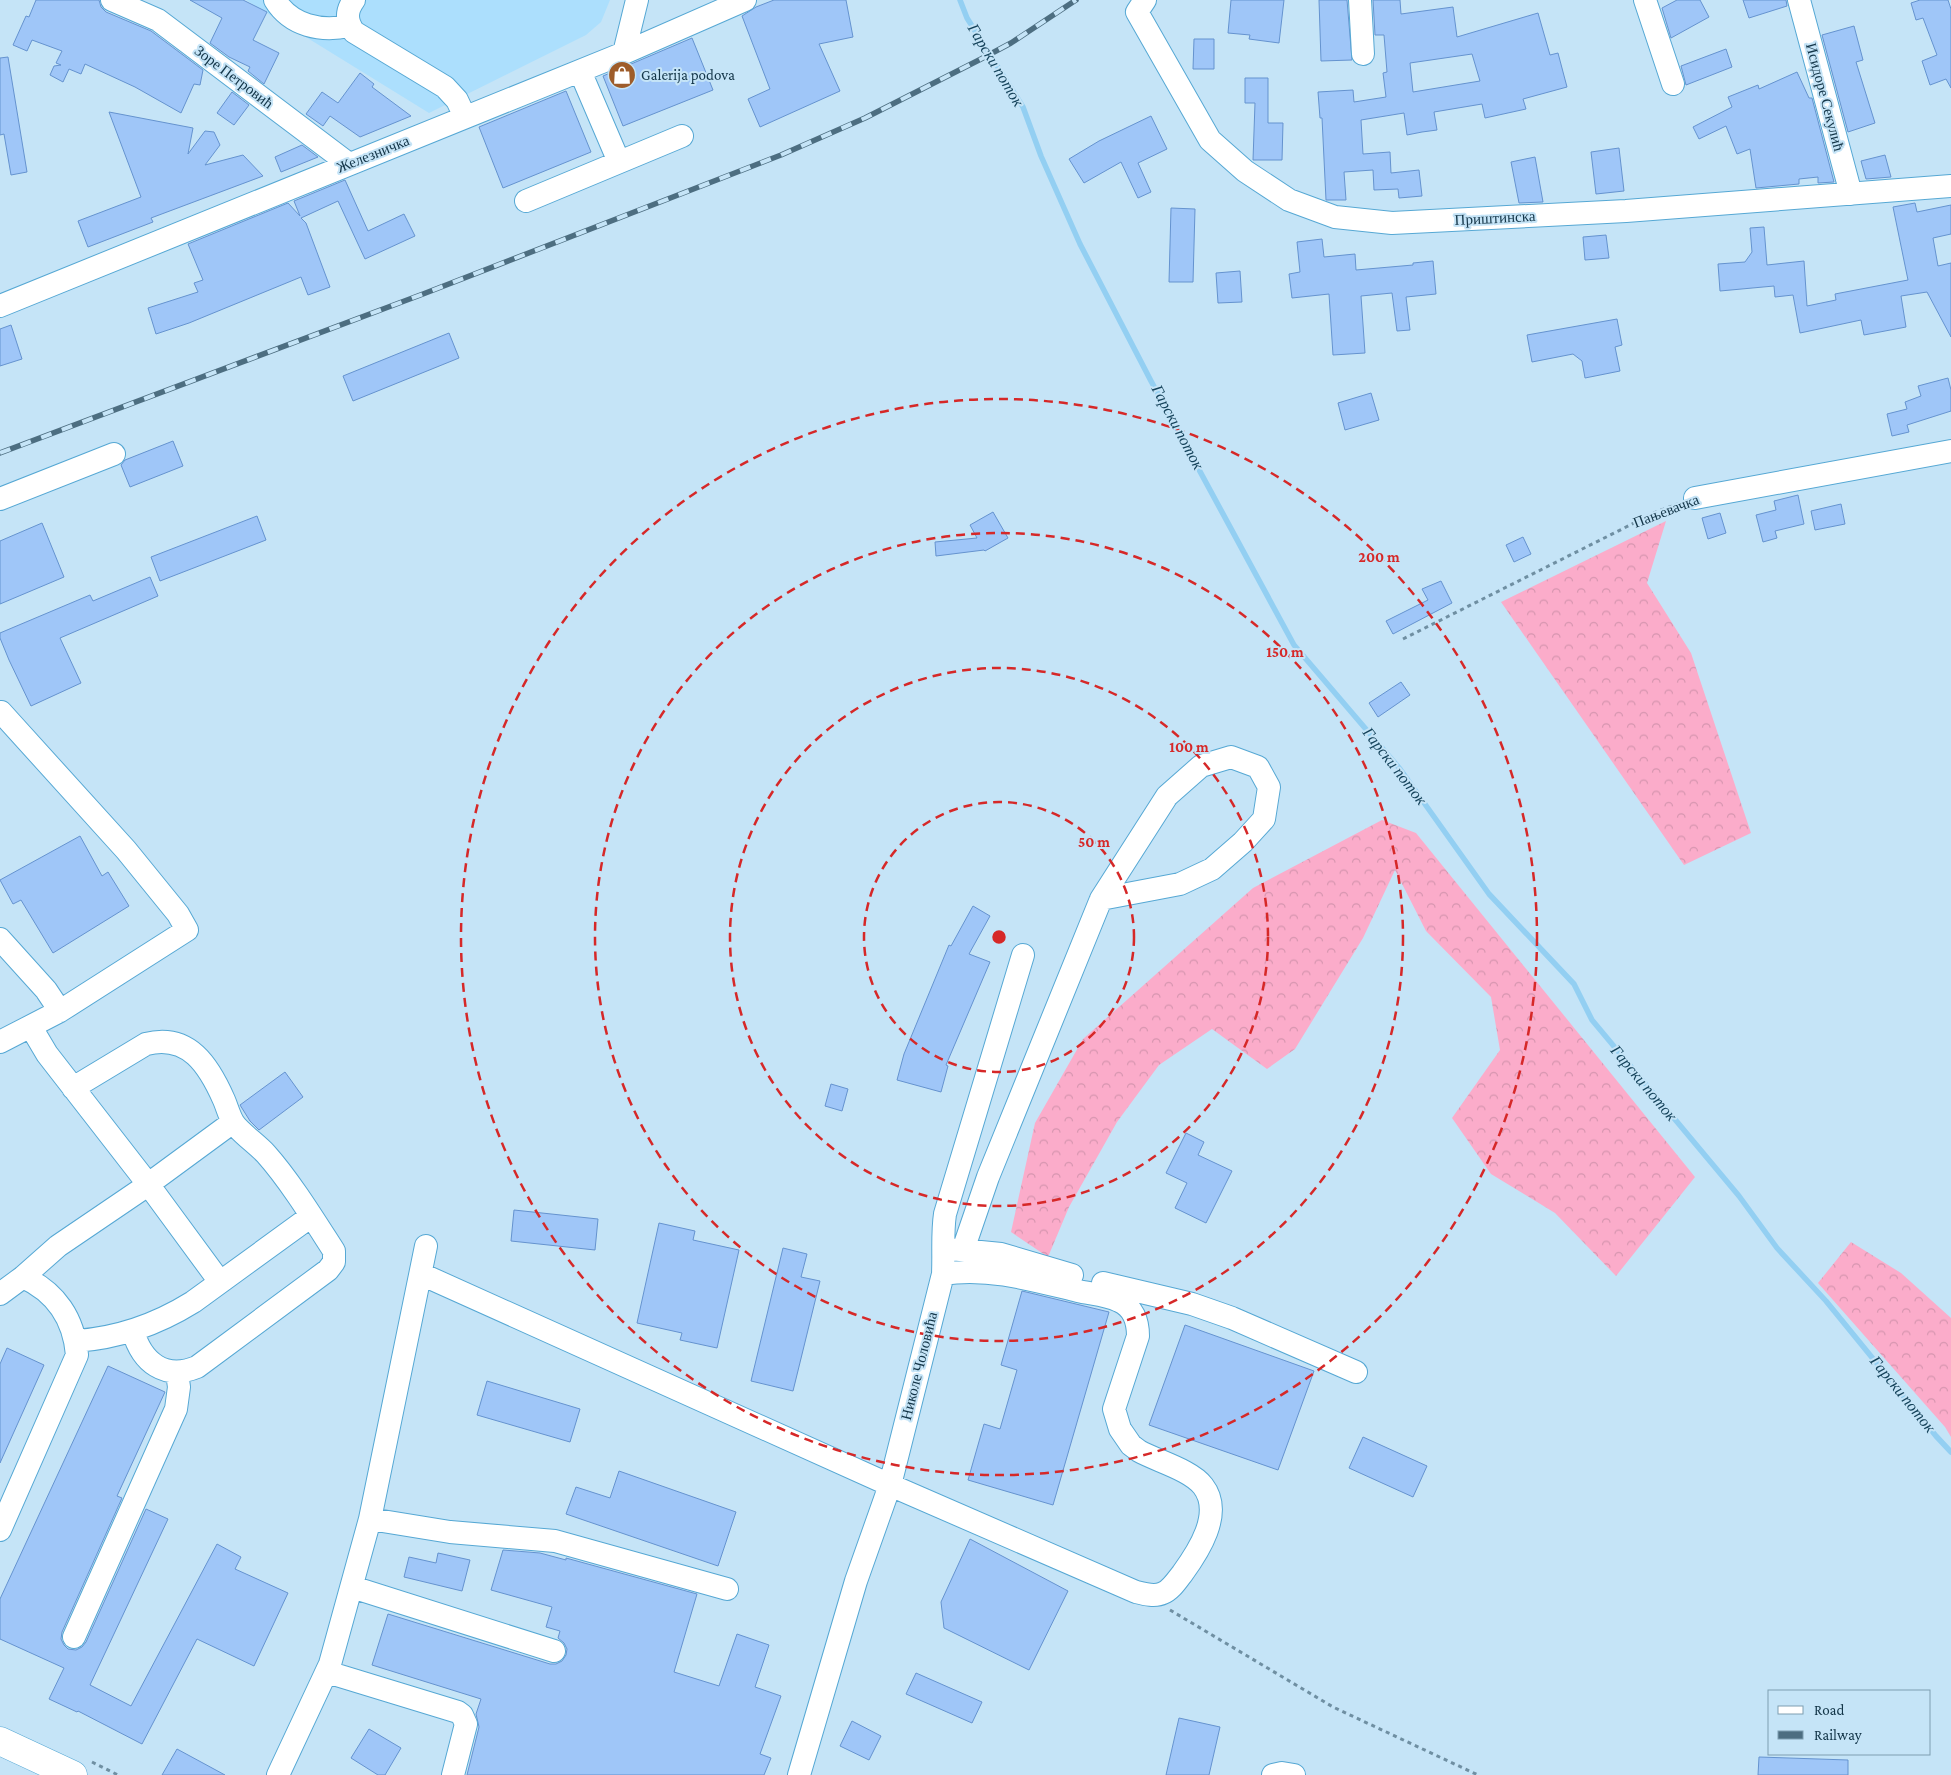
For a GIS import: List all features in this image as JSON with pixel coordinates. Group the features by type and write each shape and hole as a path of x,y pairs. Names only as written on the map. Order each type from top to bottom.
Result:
{"main road":[{"path":"0,1740 73,1775"},
{"path":"0,1760 31,1775"}],"street":[{"name":"Зоре Петровић","path":"112,0 158,20 349,164"},
{"path":"275,0 290,17 308,26 329,29 349,26"},
{"path":"354,0 348,12 349,26 360,36 445,87 457,100 465,117"},
{"path":"624,53 637,0"},
{"name":"Железничка","path":"0,306 624,53 745,0"},
{"path":"1360,0 1363,54"},
{"path":"1645,0 1673,84"},
{"name":"Исидоре Секулић","path":"1799,0 1851,194"},
{"name":"Приштинска","path":"1141,6 1210,140 1245,171 1289,200 1335,217 1392,223 1626,211 1951,186"},
{"path":"580,71 619,162"},
{"path":"526,201 682,136"},
{"name":"Пањевачка","path":"1695,498 1951,451"},
{"path":"0,499 114,454"},
{"path":"0,1042 60,1011 186,930 178,914 126,850 1,712"},
{"path":"1101,899 1180,884 1212,869 1243,842 1264,818 1269,787 1258,767 1231,757 1201,766 1167,796 1101,899 988,1177 954,1250 1001,1254 1118,1288 1192,1304 1232,1318 1356,1372"},
{"path":"0,939 46,990 60,1011"},
{"name":"Николе Чоловића","path":"799,1775 856,1581 890,1485 943,1274 954,1250 942,1235 945,1214 1023,955"},
{"path":"31,1026 48,1054 73,1088 148,1184 220,1282"},
{"path":"73,1088 146,1044 168,1041 187,1048 202,1061 220,1090 233,1122 251,1138 279,1170 334,1251 335,1257 332,1267 197,1368 177,1373 168,1372 153,1364 140,1350 133,1331"},
{"path":"0,1294 23,1278 58,1246 233,1122"},
{"path":"76,1341 133,1331 174,1314 310,1217"},
{"path":"278,1775 327,1672 352,1587 370,1519 426,1246"},
{"path":"421,1274 890,1485 1136,1592 1162,1594 1169,1589 1194,1558 1207,1531 1211,1506 1209,1496 1199,1481 1139,1451 1125,1438 1120,1429 1114,1409 1138,1336 1136,1320 1133,1314 1118,1300 1006,1274 972,1271 943,1274"},
{"path":"0,1530 76,1356 76,1341 72,1326 59,1304 43,1288 23,1278"},
{"path":"74,1637 176,1409 179,1387 177,1373"},
{"path":"370,1519 450,1532 555,1541 727,1589"},
{"path":"352,1587 554,1652"},
{"path":"327,1672 458,1712 462,1715 466,1724 453,1775"},
{"path":"1273,1775 1282,1773 1294,1775"}],"path":[{"name":"Пањевачка","path":"1403,639 1658,511 1695,498"},
{"path":"1154,1594 1165,1608 1333,1707 1478,1775"}],"shaded area":[{"path":"246,0 610,0 601,22 586,35 429,113"}],"green space":[{"path":"1666,521 1647,583 1691,653 1751,833 1684,865 1501,602"},
{"path":"1382,820 1416,833 1695,1177 1616,1276 1555,1213 1491,1174 1452,1118 1500,1050 1491,997 1426,931 1395,870 1363,938 1295,1049 1267,1069 1212,1029 1159,1065 1117,1122 1069,1207 1048,1257 1011,1232 1035,1123 1083,1039 1253,888"},
{"path":"1851,1242 1901,1273 1951,1318 1951,1437 1945,1427 1818,1283"}],"building":[{"path":"36,0 99,0 101,7 106,12 151,31 203,70 200,85 194,84 181,113 135,87 85,64 81,74 69,69 63,82 50,75 54,66 61,65 56,63 62,51 32,40 27,51 13,45 26,16 29,17"},
{"path":"190,0 243,0 267,12 253,40 279,53 264,84 248,71 250,67 229,57 210,43 222,18"},
{"path":"774,0 846,0 853,37 819,44 840,91 760,127 748,99 770,89 742,16 756,7"},
{"path":"1231,0 1284,0 1279,43 1249,39 1250,35 1228,33"},
{"path":"1319,0 1347,0 1352,60 1321,61"},
{"path":"1373,0 1400,0 1401,14 1453,7 1457,37 1538,13 1550,55 1558,53 1567,87 1523,99 1526,109 1485,118 1482,104 1434,112 1437,130 1407,135 1404,113 1361,120 1363,154 1390,152 1391,173 1419,170 1422,196 1399,198 1398,189 1374,190 1373,170 1344,172 1346,200 1326,200 1322,118 1320,118 1318,92 1353,90 1354,102 1386,97 1383,73 1387,72 1384,35 1375,35","holes":["1472,54 1480,81 1413,92 1410,63"]},
{"path":"1677,0 1700,0 1709,17 1671,38 1662,8"},
{"path":"1743,0 1786,0 1787,6 1749,18"},
{"path":"1920,0 1948,0 1951,9 1951,88 1946,79 1930,85 1922,61 1937,55 1923,18 1916,20 1911,3"},
{"path":"1854,26 1863,60 1856,62 1875,123 1848,132 1822,35"},
{"path":"692,38 713,90 623,126 603,76"},
{"path":"1194,39 1214,39 1214,69 1193,69"},
{"path":"1726,49 1732,67 1686,85 1681,66"},
{"path":"8,57 27,172 11,175 4,134 0,135 0,58"},
{"path":"1797,72 1809,98 1812,98 1834,182 1818,183 1818,177 1799,179 1799,184 1756,188 1750,149 1737,154 1726,126 1699,139 1693,127 1732,107 1728,97 1758,85 1759,89"},
{"path":"360,73 374,84 372,87 411,116 360,137 330,116 323,126 306,114 322,92 338,103"},
{"path":"1245,78 1268,78 1268,123 1283,123 1282,160 1253,160 1255,103 1245,103"},
{"path":"566,91 591,152 503,188 479,127"},
{"path":"232,92 249,105 234,125 217,113"},
{"path":"109,112 193,128 188,154 205,131 214,132 220,145 205,165 243,155 263,176 151,218 153,222 88,247 78,221 141,197"},
{"path":"1151,116 1167,149 1138,163 1151,192 1138,198 1121,162 1084,183 1069,159 1099,141"},
{"path":"302,145 318,157 281,172 275,157"},
{"path":"1619,148 1624,191 1596,194 1591,152"},
{"path":"1885,155 1891,177 1866,179 1861,161"},
{"path":"1535,157 1543,202 1519,203 1511,162"},
{"path":"345,180 368,231 404,214 415,236 365,259 338,201 301,218 306,223 330,287 308,295 301,277 189,323 156,334 148,308 198,292 194,283 203,280 188,244 288,203 300,216 294,201"},
{"path":"1915,203 1917,212 1951,205 1951,234 1933,238 1938,266 1951,263 1951,337 1927,292 1901,296 1906,327 1864,335 1861,320 1800,333 1793,295 1775,297 1774,286 1720,291 1718,264 1745,262 1752,252 1750,228 1764,227 1767,265 1804,261 1807,306 1836,300 1835,294 1908,280 1893,207"},
{"path":"1171,208 1195,209 1193,282 1169,282"},
{"path":"1606,235 1609,258 1585,260 1583,237"},
{"path":"1322,239 1324,257 1355,254 1356,270 1413,265 1413,263 1433,261 1436,294 1406,297 1410,330 1397,331 1392,293 1361,296 1365,353 1333,355 1329,294 1292,298 1289,274 1300,272 1297,242"},
{"path":"1240,271 1242,302 1218,303 1216,273"},
{"path":"1617,319 1622,345 1615,347 1620,371 1585,378 1582,361 1573,354 1532,362 1527,335"},
{"path":"11,325 22,359 0,366 0,329"},
{"path":"449,333 459,358 353,401 343,376"},
{"path":"1948,378 1951,390 1951,411 1907,425 1909,432 1892,436 1887,414 1907,409 1905,402 1921,396 1918,386"},
{"path":"1371,393 1379,420 1345,430 1338,403"},
{"path":"173,441 183,466 130,487 121,465 125,460"},
{"path":"1798,495 1804,524 1775,531 1777,538 1763,542 1756,515 1776,510 1774,501"},
{"path":"1841,504 1845,524 1815,530 1811,511"},
{"path":"993,512 1008,538 985,551 936,556 935,542 977,538 970,525"},
{"path":"1720,513 1726,533 1708,539 1702,518"},
{"path":"257,516 266,540 160,581 151,557"},
{"path":"42,523 64,577 0,604 0,541"},
{"path":"1523,537 1531,554 1514,562 1506,545"},
{"path":"150,577 158,596 60,638 81,683 31,706 9,660 0,638 0,633 90,595 93,601"},
{"path":"1441,581 1452,603 1393,634 1386,621 1428,600 1422,589"},
{"path":"1401,682 1410,695 1378,717 1369,703"},
{"path":"80,836 102,876 108,872 129,906 53,953 21,900 13,904 0,880"},
{"path":"973,906 990,916 969,954 990,962 946,1065 948,1066 941,1092 897,1080 904,1054 949,945 951,946"},
{"path":"285,1072 303,1097 259,1130 250,1121 240,1105"},
{"path":"831,1084 848,1089 842,1111 825,1106"},
{"path":"1186,1133 1204,1142 1198,1155 1232,1171 1206,1223 1175,1208 1187,1183 1166,1173"},
{"path":"514,1210 598,1219 595,1250 511,1241"},
{"path":"659,1223 695,1231 693,1240 739,1250 717,1348 680,1340 682,1333 637,1323"},
{"path":"783,1248 807,1254 801,1277 820,1281 793,1391 751,1381"},
{"path":"1022,1291 1109,1312 1053,1505 968,1480 984,1424 1000,1429 1017,1370 1001,1365"},
{"path":"1185,1325 1314,1371 1278,1470 1149,1425"},
{"path":"7,1348 44,1365 0,1463 0,1364"},
{"path":"108,1366 165,1392 117,1496 122,1498 62,1632 61,1639 68,1649 76,1650 86,1642 146,1509 168,1519 90,1685 131,1706 217,1544 241,1557 235,1569 288,1593 254,1666 197,1639 142,1744 78,1711 49,1699 64,1668 0,1639 0,1599"},
{"path":"487,1381 580,1409 570,1442 477,1415"},
{"path":"1363,1437 1427,1466 1413,1497 1349,1468"},
{"path":"619,1471 736,1512 718,1566 566,1514 576,1487 610,1498"},
{"path":"970,1539 1068,1591 1029,1670 944,1628 941,1602"},
{"path":"503,1550 540,1553 566,1560 566,1558 697,1594 674,1672 719,1686 737,1634 769,1645 755,1687 781,1696 760,1754 771,1758 764,1775 467,1775 479,1727 476,1714 481,1699 372,1665 388,1614 550,1664 562,1661 567,1649 558,1638 560,1631 546,1627 552,1607 491,1590"},
{"path":"438,1553 470,1560 462,1591 404,1577 409,1557 436,1563"},
{"path":"916,1673 982,1702 972,1723 906,1694"},
{"path":"1179,1718 1220,1727 1209,1775 1166,1775"},
{"path":"852,1721 881,1736 869,1760 840,1746"},
{"path":"369,1729 401,1748 385,1775 378,1775 351,1758"},
{"path":"177,1749 225,1775 162,1775"},
{"path":"1759,1757 1848,1760 1848,1775 1758,1775"}],"waterway":[{"name":"Гарски поток","path":"960,0 967,18 1023,107 1041,156 1080,244 1151,381 1294,645 1400,769 1489,894 1574,984 1592,1020 1739,1196 1777,1248 1826,1301 1951,1452"}],"railway":[{"path":"0,453 423,294 781,155 865,118 981,59 1011,43 1076,0"}],"place":[{"name":"Galerija podova","path":"622,75"}]}
